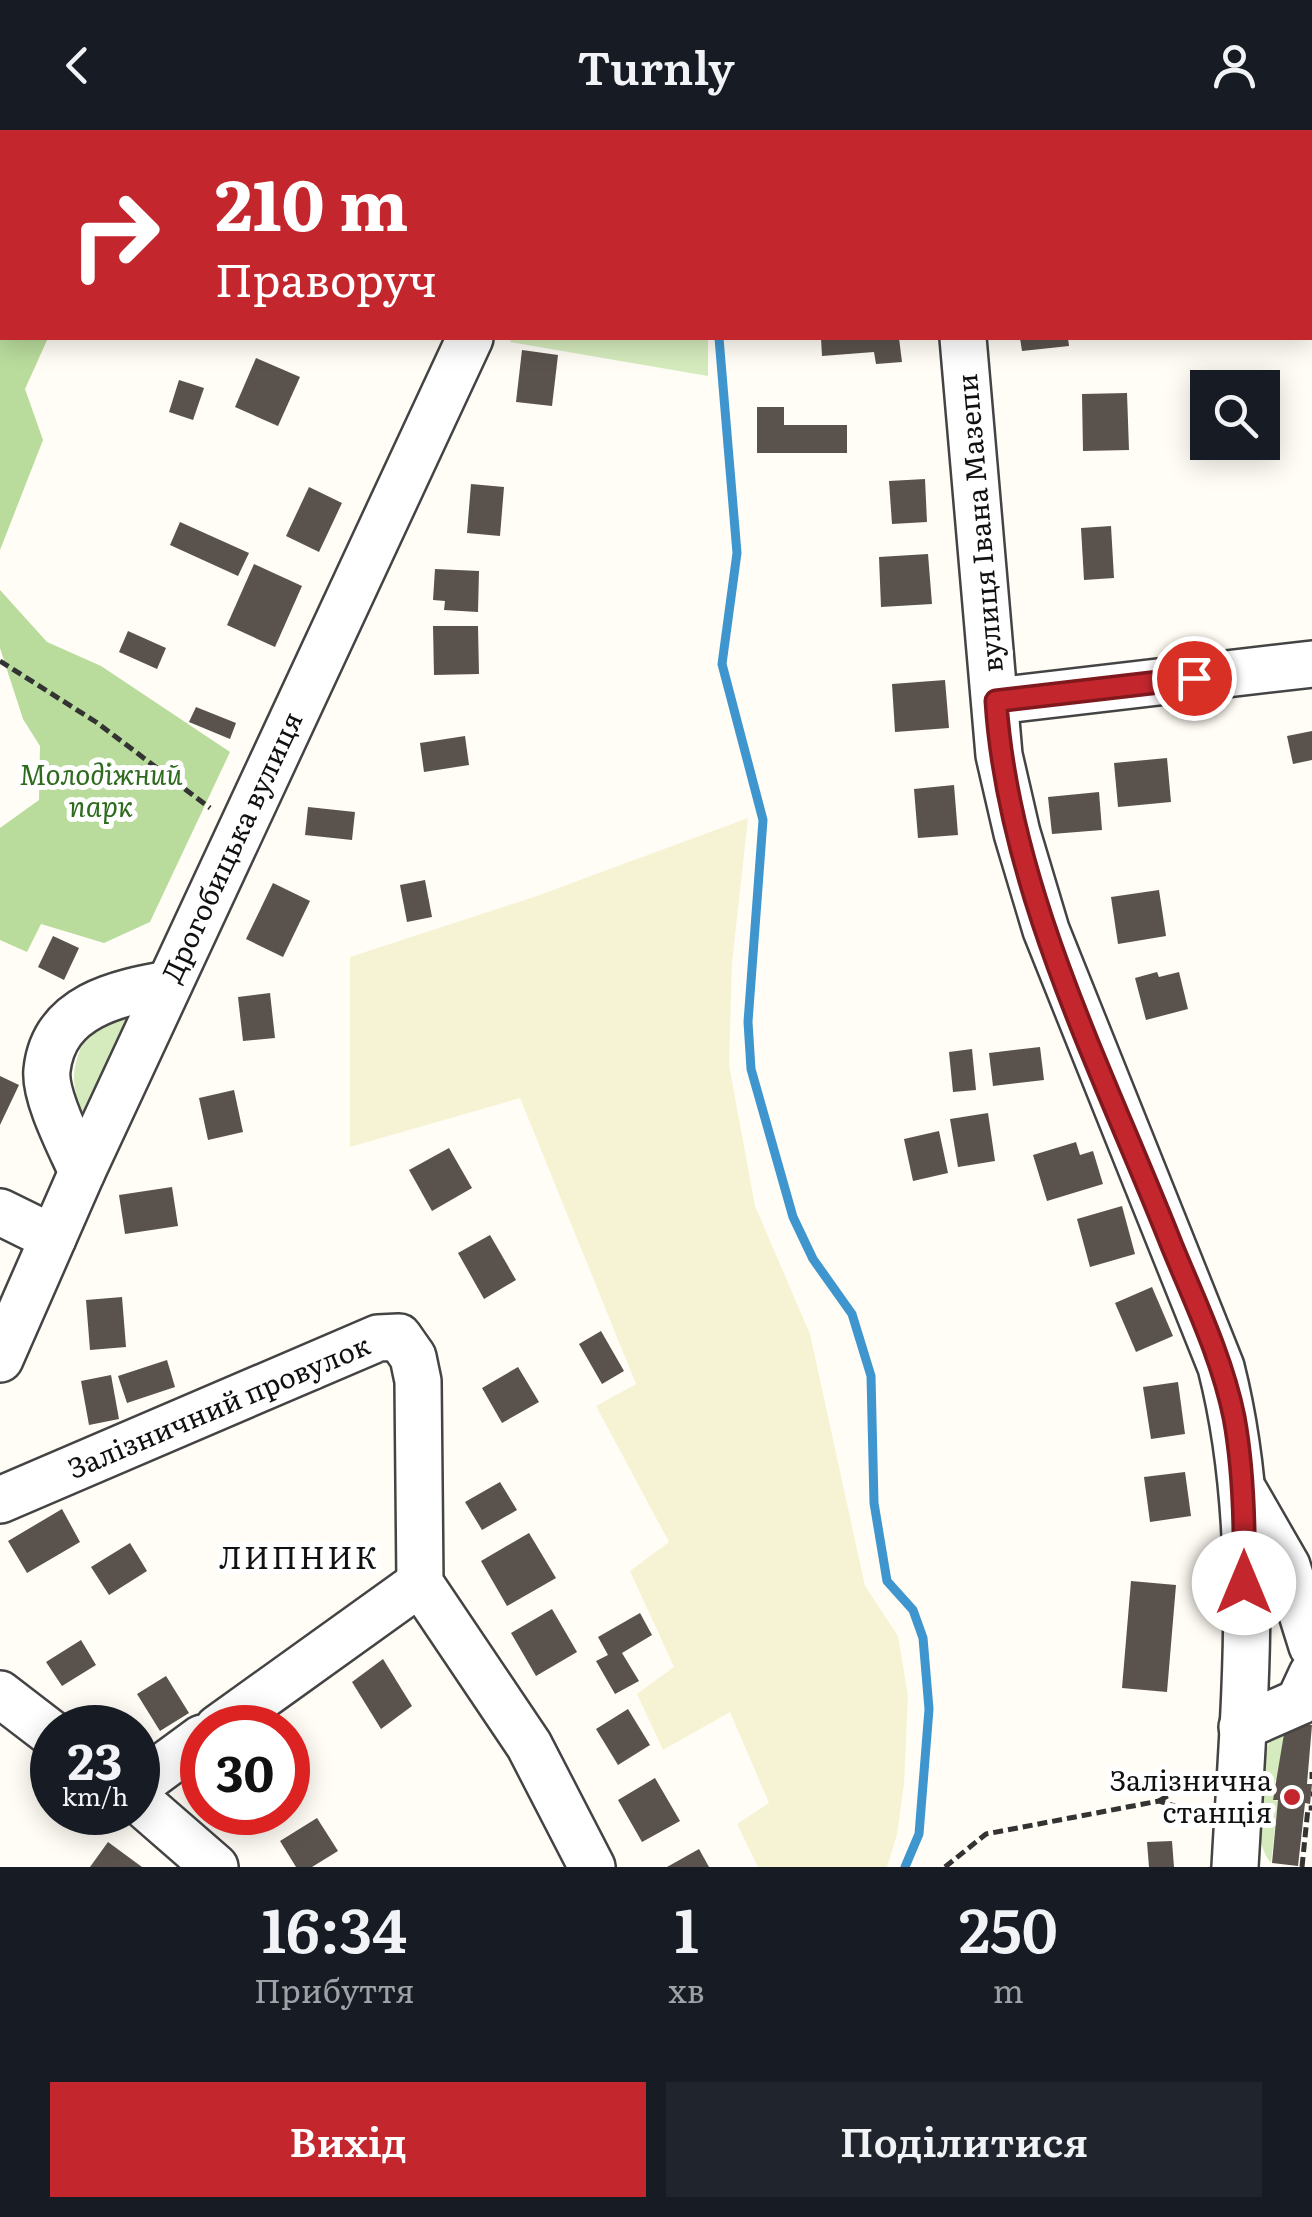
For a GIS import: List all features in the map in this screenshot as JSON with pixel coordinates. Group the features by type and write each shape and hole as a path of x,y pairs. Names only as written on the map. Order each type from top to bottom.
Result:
{"street":[{"name":"Дрогобицька вулиця","path":"0,1359 82,1172 469,340"},
{"name":"вулиця Івана Мазепи","path":"963,340 1006,786 1046,930 1221,1367 1234,1416 1242,1487 1241,1740 1236,1848"},
{"path":"996,701 1312,664"},
{"path":"82,1172 60,1122 46,1071 58,1040 76,1012 120,993 169,984"},
{"path":"0,1212 48,1250"},
{"path":"0,1243 48,1250"},
{"name":"Залізничний провулок","path":"0,1500 378,1338 399,1338 413,1357 418,1382 420,1583"},
{"path":"1242,1487 1287,1566 1312,1646"},
{"path":"250,1705 420,1583 529,1745 592,1867"},
{"path":"1241,1740 1299,1702 1312,1674"},
{"path":"0,1694 30,1717"},
{"path":"160,1819 214,1867"}],"path":[{"path":"0,661 96,722 216,813"},
{"path":"945,1867 986,1834 1159,1800 1241,1740"},
{"path":"1159,1800 1236,1848"},
{"path":"1302,1867 1308,1841 1308,1808 1312,1808"}],"shaded area":[{"path":"748,818 732,963 729,1065 755,1206 810,1334 865,1586 898,1636 908,1696 904,1784 897,1834 887,1867 758,1867 737,1824 769,1803 730,1712 663,1750 637,1694 674,1667 630,1571 669,1542 596,1406 636,1384 520,1098 350,1147 350,957 534,897"}],"green space":[{"path":"0,340 47,340 25,389 43,440 0,550"},
{"path":"708,340 708,376 510,342"},
{"name":"Молодіжний парк","path":"0,590 47,642 101,666 230,752 150,922 104,943 41,924 27,952 0,940 0,828 39,800 40,746 23,719 0,648"},
{"path":"136,1012 86,1123 74,1076 89,1029"},
{"path":"1286,1722 1280,1780 1275,1780 1273,1800 1278,1801 1271,1863 1259,1832 1258,1790 1267,1749"}],"building":[{"path":"821,340 899,340 902,362 876,364 874,352 822,356"},
{"path":"1020,340 1068,340 1069,346 1022,351"},
{"path":"522,350 558,355 552,406 516,402"},
{"path":"256,358 300,377 278,426 235,407"},
{"path":"179,380 204,388 193,420 169,412"},
{"path":"1127,393 1129,450 1083,451 1082,394"},
{"path":"757,407 784,407 784,425 847,425 847,453 757,453"},
{"path":"925,479 927,522 892,524 889,481"},
{"path":"471,484 504,487 500,536 467,533"},
{"path":"309,487 342,503 319,552 286,536"},
{"path":"180,522 249,553 238,576 170,545"},
{"path":"1111,526 1114,578 1084,580 1081,528"},
{"path":"928,554 932,604 881,607 879,557"},
{"path":"254,564 302,586 275,647 227,625"},
{"path":"435,569 479,571 478,612 444,610 445,601 433,600"},
{"path":"433,626 478,626 479,674 434,675"},
{"path":"128,631 166,648 157,669 119,652"},
{"path":"945,680 949,728 895,732 892,684"},
{"path":"196,707 236,723 230,739 189,722"},
{"path":"1312,731 1312,760 1293,764 1287,736"},
{"path":"465,736 469,765 424,772 420,743"},
{"path":"1167,758 1171,802 1118,807 1114,763"},
{"path":"954,785 958,835 918,838 914,789"},
{"path":"1099,792 1102,830 1052,834 1048,797"},
{"path":"308,807 355,812 352,840 305,835"},
{"path":"425,880 432,917 407,922 400,885"},
{"path":"273,883 310,901 283,957 246,939"},
{"path":"1159,890 1166,936 1118,944 1111,897"},
{"path":"53,936 79,948 64,980 38,967"},
{"path":"1157,972 1159,977 1179,972 1188,1009 1146,1020 1135,978"},
{"path":"270,993 275,1038 243,1041 238,997"},
{"path":"1040,1047 1044,1080 993,1086 989,1053"},
{"path":"972,1049 976,1090 953,1092 949,1052"},
{"path":"0,1076 19,1085 0,1125"},
{"path":"234,1090 243,1132 208,1140 199,1098"},
{"path":"988,1113 995,1161 958,1167 950,1119"},
{"path":"939,1131 948,1173 913,1181 904,1139"},
{"path":"1076,1142 1080,1155 1093,1151 1103,1184 1047,1201 1033,1155"},
{"path":"449,1148 472,1188 432,1211 409,1170"},
{"path":"172,1187 178,1226 125,1234 119,1195"},
{"path":"1122,1206 1135,1254 1090,1267 1077,1219"},
{"path":"490,1235 516,1280 484,1299 458,1253"},
{"path":"1152,1287 1173,1336 1136,1352 1115,1303"},
{"path":"122,1297 126,1347 90,1350 86,1300"},
{"path":"601,1331 624,1371 602,1384 579,1344"},
{"path":"167,1360 175,1387 127,1403 118,1376"},
{"path":"518,1367 539,1402 502,1423 482,1388"},
{"path":"111,1375 119,1419 89,1425 81,1381"},
{"path":"1178,1382 1185,1434 1151,1439 1143,1387"},
{"path":"1185,1472 1191,1516 1150,1522 1144,1477"},
{"path":"500,1482 517,1510 482,1530 465,1502"},
{"path":"62,1509 80,1542 27,1573 8,1541"},
{"path":"529,1533 556,1578 507,1606 481,1561"},
{"path":"130,1543 147,1571 109,1595 91,1567"},
{"path":"1131,1581 1176,1585 1167,1692 1122,1688"},
{"path":"552,1609 577,1652 536,1676 511,1633"},
{"path":"640,1613 652,1635 622,1653 639,1681 615,1694 596,1661 608,1655 598,1637"},
{"path":"81,1640 96,1665 62,1686 46,1662"},
{"path":"383,1659 412,1706 381,1729 352,1682"},
{"path":"166,1676 184,1705 180,1705 180,1719 160,1731 160,1705 144,1705 137,1694"},
{"path":"628,1709 650,1745 618,1765 596,1729"},
{"name":"Залізнична станція","path":"1286,1722 1312,1725 1307,1784 1312,1784 1310,1804 1305,1803 1298,1866 1272,1863 1278,1800 1273,1800"},
{"path":"655,1778 680,1821 642,1842 618,1800"},
{"path":"317,1818 338,1851 312,1867 296,1867 280,1841 290,1835 310,1835 310,1822"},
{"path":"1172,1841 1174,1867 1149,1867 1147,1842"},
{"path":"108,1842 142,1867 90,1867"},
{"path":"699,1849 709,1867 667,1867"}],"waterway":[{"path":"719,340 737,553 722,664 763,820 748,1022 751,1069 793,1217 813,1259 852,1314 871,1376 874,1503 887,1581 913,1610 923,1638 929,1709 919,1834 905,1867"}],"place":[{"name":"Залізнична станція","path":"1292,1797"}],"district":[{"name":"ЛИПНИК","path":"299,1559"}],"route":[{"path":"1194,678 996,701 1000,754 1017,834 1046,930 1221,1367 1240,1460 1244,1583"}]}
